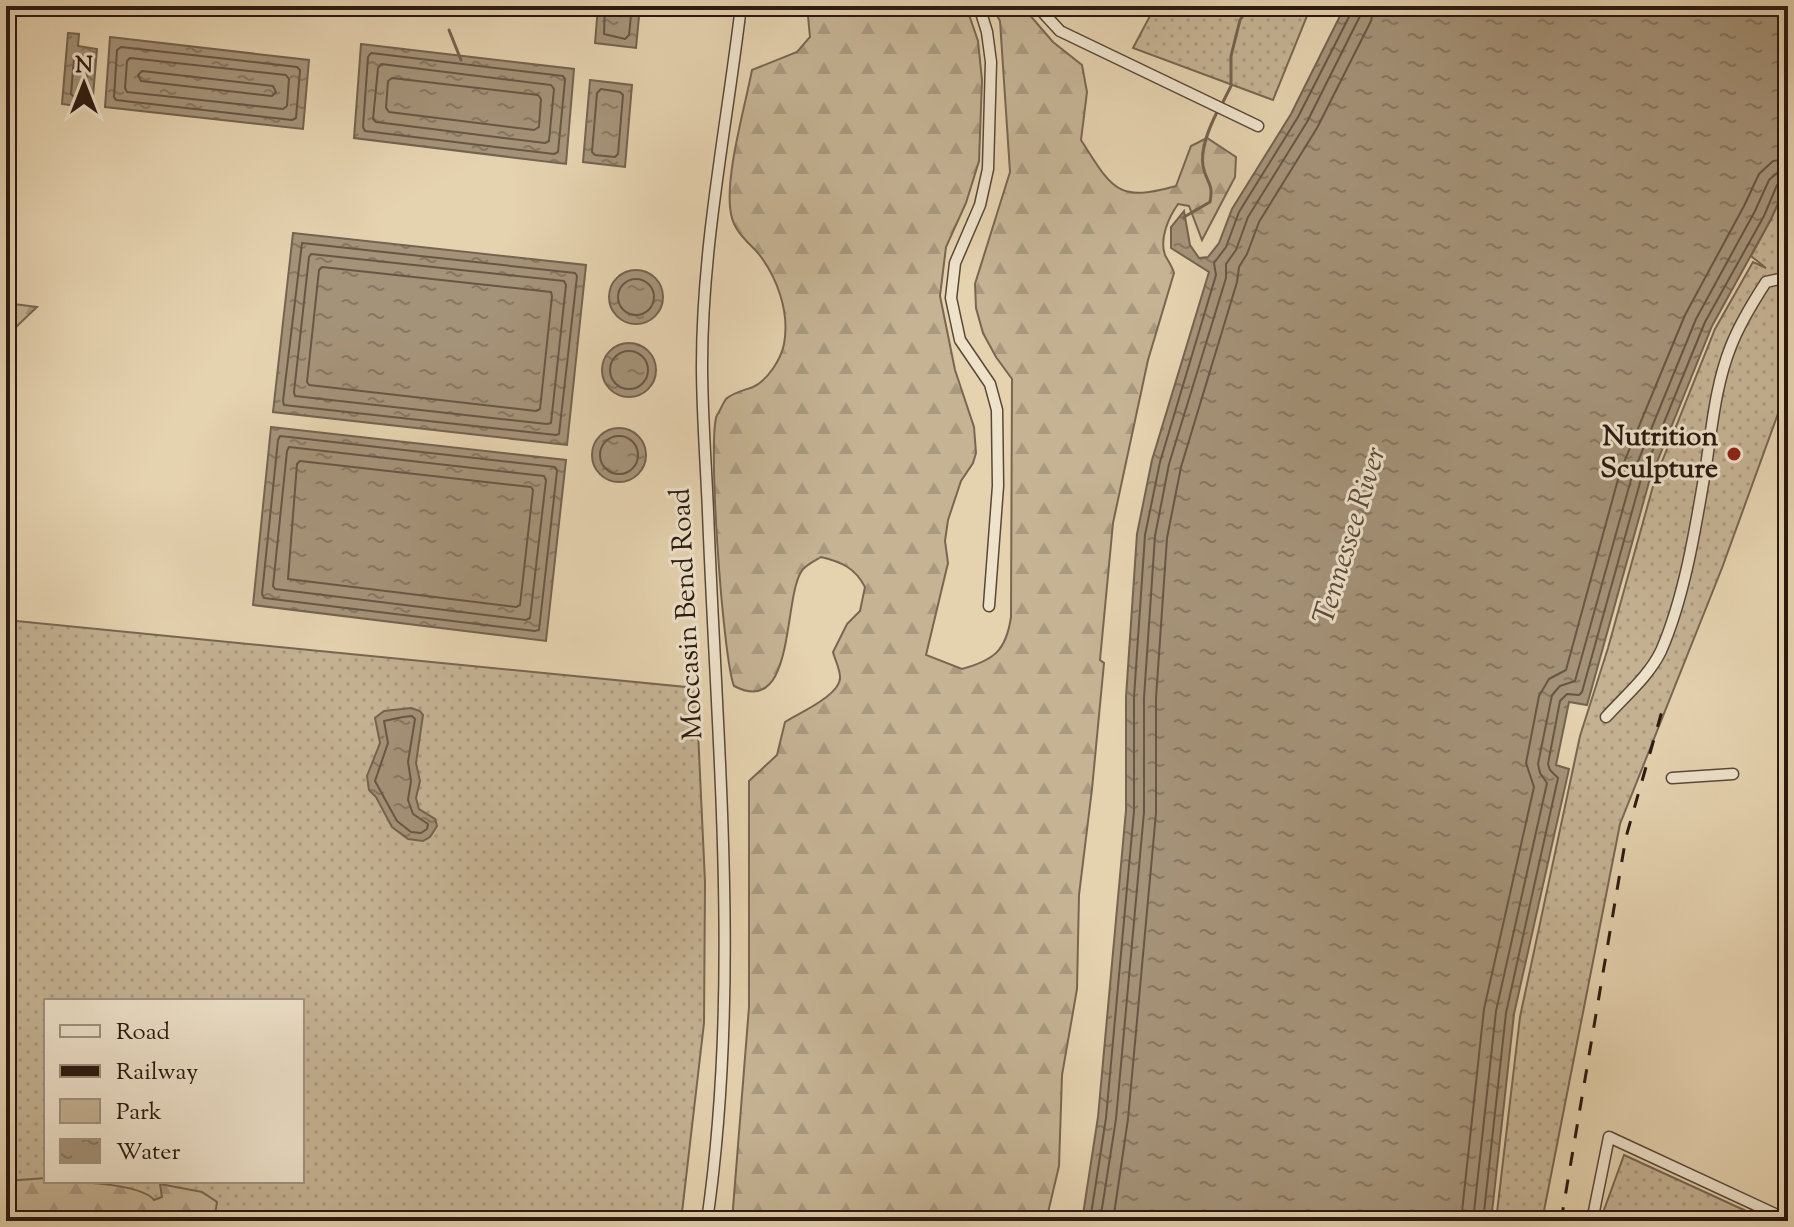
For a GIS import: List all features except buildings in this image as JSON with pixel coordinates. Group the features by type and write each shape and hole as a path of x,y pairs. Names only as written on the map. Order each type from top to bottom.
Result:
{"street":[{"name":"Moccasin Bend Road","path":"707,1221 714,1174 724,1042 726,908 702,336 710,240 741,6"},
{"path":"979,6 991,62 988,169 980,205 955,263 951,298 960,340 990,384 997,410 998,486 989,606"},
{"path":"1037,6 1060,31 1258,126"},
{"path":"1606,717 1646,675 1660,652 1673,616 1696,520 1714,410 1730,347 1752,302 1766,282 1788,277"},
{"path":"1672,778 1733,774"},
{"path":"1592,1221 1609,1137 1788,1220"}],"green space":[{"path":"807,6 966,6 978,41 982,80 979,161 966,203 946,247 940,296 955,370 974,427 976,453 961,481 948,520 945,541 948,563 926,655 962,669 982,662 997,652 1006,638 1011,617 1012,379 983,333 976,308 975,284 1010,172 1000,21 992,6 1022,6 1053,42 1082,65 1087,92 1081,140 1100,170 1118,187 1140,193 1176,186 1191,146 1207,138 1236,157 1235,177 1202,240 1189,206 1178,204 1164,235 1163,248 1174,273 1148,360 1113,523 1100,660 1104,663 1079,895 1077,989 1062,1075 1059,1166 1046,1221 732,1221 749,1007 749,781 777,755 785,722 827,697 838,684 840,674 833,652 847,624 860,611 865,587 852,570 835,561 821,557 808,565 801,572 795,587 784,652 777,672 768,686 754,692 734,686 725,636 718,549 714,432 717,415 726,399 759,384 777,362 784,344 785,320 776,284 765,262 735,226 731,214 730,182 752,70 797,52 810,37"},
{"path":"1147,6 1311,6 1273,100 1133,48 1150,16"},
{"path":"1788,181 1788,272 1778,274 1788,280 1788,386 1722,568 1620,824 1542,1221 1496,1221 1520,1017 1580,736 1655,479 1715,329 1753,262 1766,268 1751,256"},
{"path":"6,303 37,307 16,327 6,405"},
{"path":"6,620 696,688 705,882 704,1023 681,1221 6,1221"},
{"path":"1624,1155 1768,1221 1600,1221"},
{"path":"44,1178 44,1183 120,1187 147,1194 154,1200 162,1197 160,1184 202,1192 217,1202 214,1221 6,1221 6,1181"}],"water":[{"path":"598,6 640,6 636,48 595,43"},
{"name":"Tennessee River","path":"1345,6 1788,6 1788,181 1771,219 1712,326 1649,482 1587,705 1569,702 1556,765 1569,769 1514,1014 1491,1221 1082,1221 1098,1117 1126,810 1126,697 1137,534 1152,460 1209,272 1171,248 1171,227 1184,211 1190,245 1199,258 1208,257 1219,243 1232,209 1291,114"},
{"path":"68,33 79,34 78,46 97,49 92,108 62,104"},
{"path":"110,37 309,60 303,129 105,107"},
{"path":"361,44 574,69 566,164 354,138"},
{"path":"590,80 632,85 625,167 583,162"},
{"path":"293,233 586,265 567,445 273,412"},
{"path":"636,270 655,278 663,297 655,316 636,324 617,316 609,297 617,278"},
{"path":"629,343 648,351 656,370 648,389 629,397 610,389 602,370 610,351"},
{"path":"271,427 566,460 546,641 253,605"},
{"path":"619,428 638,436 646,455 638,474 619,482 600,474 592,455 600,436"},
{"path":"411,708 423,715 416,763 420,781 416,798 419,809 435,819 437,826 423,841 408,839 392,827 369,790 367,776 380,743 375,718 384,711"}],"waterway":[{"path":"1222,104 1231,86 1231,56 1240,20 1250,6"},
{"path":"449,30 461,60"},
{"path":"1184,217 1210,202 1211,190 1204,172 1203,152 1218,110"}],"railway":[{"path":"1561,1221 1626,837 1664,704"}],"place":[{"name":"Nutrition Sculpture","path":"1734,454"}]}
